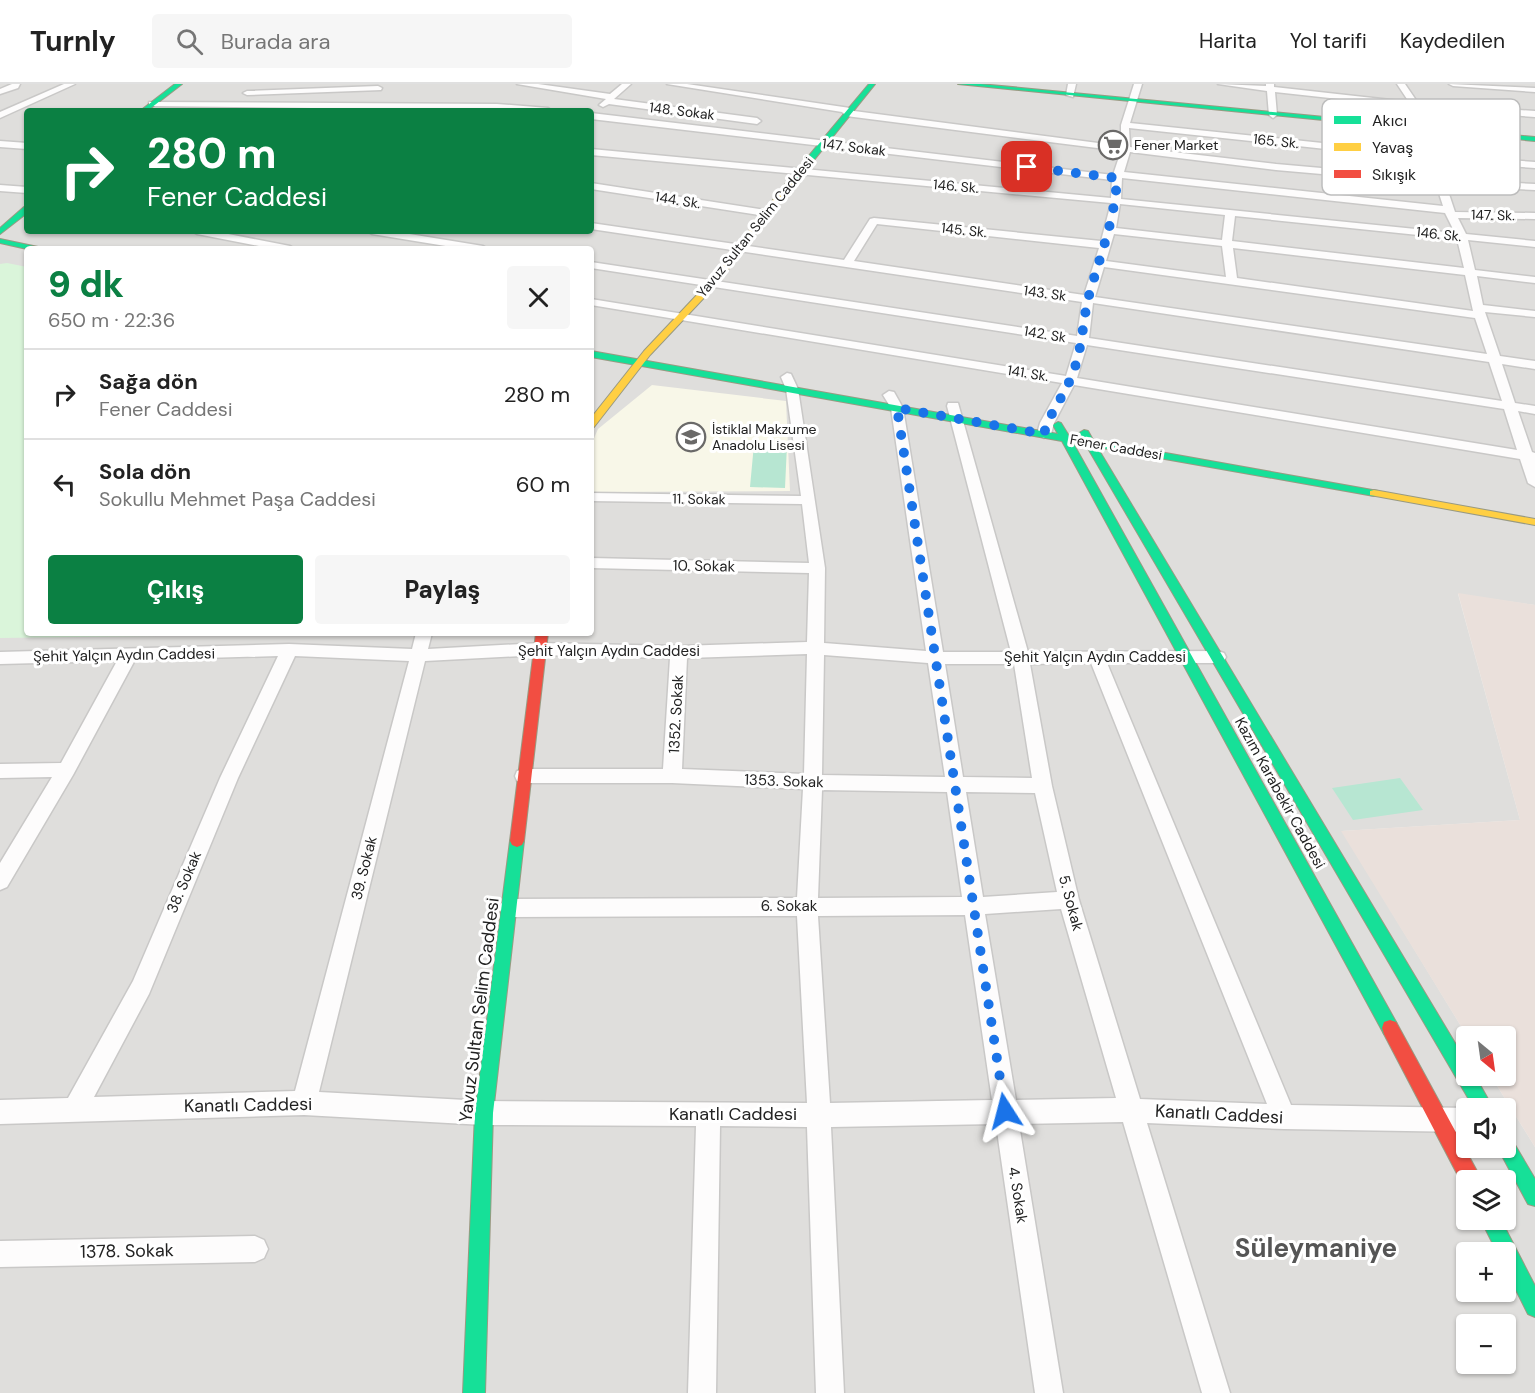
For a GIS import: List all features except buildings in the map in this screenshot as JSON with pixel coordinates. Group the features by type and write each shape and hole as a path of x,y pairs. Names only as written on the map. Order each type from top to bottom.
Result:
{"street":[{"path":"0,92 15,84"},
{"path":"0,115 71,84"},
{"path":"147,107 179,84"},
{"name":"148. Sokak","path":"523,84 757,121"},
{"path":"594,113 627,84"},
{"path":"670,84 848,112 1126,150 1322,171"},
{"name":"Yavuz Sultan Selim Caddesi","path":"594,421 643,358 713,283 766,213 872,84"},
{"path":"961,84 1071,89 1132,101 1322,120"},
{"path":"1053,430 1083,339 1088,300 1110,230 1118,176 1126,150 1125,125 1138,84"},
{"path":"1222,84 1270,86 1369,99"},
{"path":"1401,84 1411,99"},
{"path":"1453,84 1535,90"},
{"path":"228,104 236,94 378,86 372,105"},
{"path":"1270,86 1273,115"},
{"path":"147,107 228,104 343,108 372,105 497,105 522,108"},
{"path":"1520,113 1535,114"},
{"name":"147. Sokak","path":"594,116 823,144 1450,212"},
{"name":"165. Sk.","path":"1125,125 1322,146"},
{"path":"1520,138 1535,139"},
{"path":"0,144 24,146"},
{"name":"146. Sk.","path":"594,152 1230,212 1535,244"},
{"name":"165. Sk.","path":"1520,164 1535,165"},
{"name":"144. Sk.","path":"594,186 766,213"},
{"path":"1520,186 1535,187"},
{"path":"0,188 24,190"},
{"path":"1445,195 1462,237 1479,312 1493,359 1531,456 1535,483"},
{"path":"0,232 24,212"},
{"path":"1230,212 1227,242 1232,282"},
{"name":"147. Sk.","path":"1450,212 1535,216"},
{"name":"145. Sk.","path":"847,264 874,221 1105,245"},
{"name":"143. Sk","path":"594,226 1535,365"},
{"path":"1110,230 1535,280"},
{"path":"212,234 274,246"},
{"path":"391,234 456,244"},
{"path":"0,241 24,246"},
{"path":"0,251 24,256"},
{"path":"1100,263 1232,282 1479,312 1535,314"},
{"name":"142. Sk","path":"594,265 1535,410"},
{"name":"141. Sk.","path":"594,303 1531,456"},
{"name":"Fener Caddesi","path":"594,345 643,358"},
{"name":"Fener Caddesi","path":"594,354 643,358 955,412 1053,430 1091,442 1535,522"},
{"path":"789,383 805,470 817,568 813,782 807,906 819,1115 830,1393"},
{"name":"4. Sokak","path":"893,402 937,658 1049,1393"},
{"name":"5. Sokak","path":"955,412 1021,658 1043,786 1069,900 1216,1393"},
{"name":"Fener Caddesi","path":"1053,430 1081,428 1419,487"},
{"name":"Kazım Karabekir Caddesi","path":"1081,428 1478,1098"},
{"name":"Kazım Karabekir Caddesi","path":"1053,430 1187,657 1466,1170"},
{"name":"11. Sokak","path":"594,497 807,500"},
{"name":"10. Sokak","path":"594,563 817,568"},
{"name":"39. Sokak","path":"304,1103 423,636"},
{"name":"Yavuz Sultan Selim Caddesi","path":"474,1393 484,1113 541,641"},
{"name":"Şehit Yalçın Aydın Caddesi","path":"0,658 289,650 418,655 541,641 679,652 816,648 937,658 1218,657"},
{"name":"38. Sokak","path":"74,1110 141,987 225,788 289,650"},
{"name":"1352. Sokak","path":"672,776 679,652"},
{"path":"0,881 66,770 129,655"},
{"path":"1095,656 1284,1118"},
{"path":"0,771 66,770"},
{"name":"1353. Sokak","path":"524,776 672,776 955,786 1043,786"},
{"name":"6. Sokak","path":"509,908 975,906 1069,900"},
{"name":"Kanatlı Caddesi","path":"0,1112 304,1103 484,1113 819,1115 1131,1110 1284,1118 1456,1120"},
{"path":"702,1393 708,1114"},
{"path":"1513,1158 1535,1197"},
{"path":"1496,1230 1535,1307"},
{"name":"1378. Sokak","path":"0,1254 255,1249"}],"shaded area":[{"path":"0,84 1535,84 1535,605 1458,594 1520,820 1342,831 1461,1026 1456,1026 1456,1086 1497,1086 1505,1098 1456,1098 1456,1158 1516,1158 1516,1116 1535,1147 1535,1393 0,1393"},
{"name":"İstiklal Makzume Anadolu Lisesi","path":"652,385 786,401 790,491 594,492 594,438 598,429"},
{"path":"1458,593 1535,605 1535,1147 1516,1116 1516,1098 1505,1098 1497,1086 1516,1086 1516,1026 1461,1026 1341,831 1520,820"}],"green space":[{"path":"0,264 24,266 24,636 162,636 0,638"},
{"path":"754,444 787,445 785,488 750,487"},
{"path":"1400,778 1423,810 1353,820 1332,788"}],"traffic: fast":[{"path":"147,108 179,84"},
{"path":"790,184 872,84"},
{"path":"961,84 1322,119"},
{"path":"1520,138 1535,139"},
{"path":"0,232 24,212"},
{"path":"0,241 24,246"},
{"path":"594,355 1374,493"},
{"path":"1058,425 1390,1028"},
{"path":"1084,433 1478,1098"},
{"path":"474,1393 484,1113 517,841"},
{"path":"1513,1158 1535,1197"},
{"path":"1496,1230 1535,1307"}],"traffic: slow":[{"path":"594,421 647,353 713,283 790,184"},
{"path":"1374,493 1535,522"}],"traffic: jam":[{"path":"517,841 542,636"},
{"path":"1390,1028 1466,1170"}],"place":[{"name":"Fener Market","path":"1113,145"},
{"name":"İstiklal Makzume Anadolu Lisesi","path":"691,437"}],"district":[{"name":"Süleymaniye","path":"1316,1248"}],"route":[{"path":"1005,1111 897,408 1044,434 1047,423 1071,379 1083,339 1088,300 1110,230 1116,201 1117,178 1027,167"}]}
